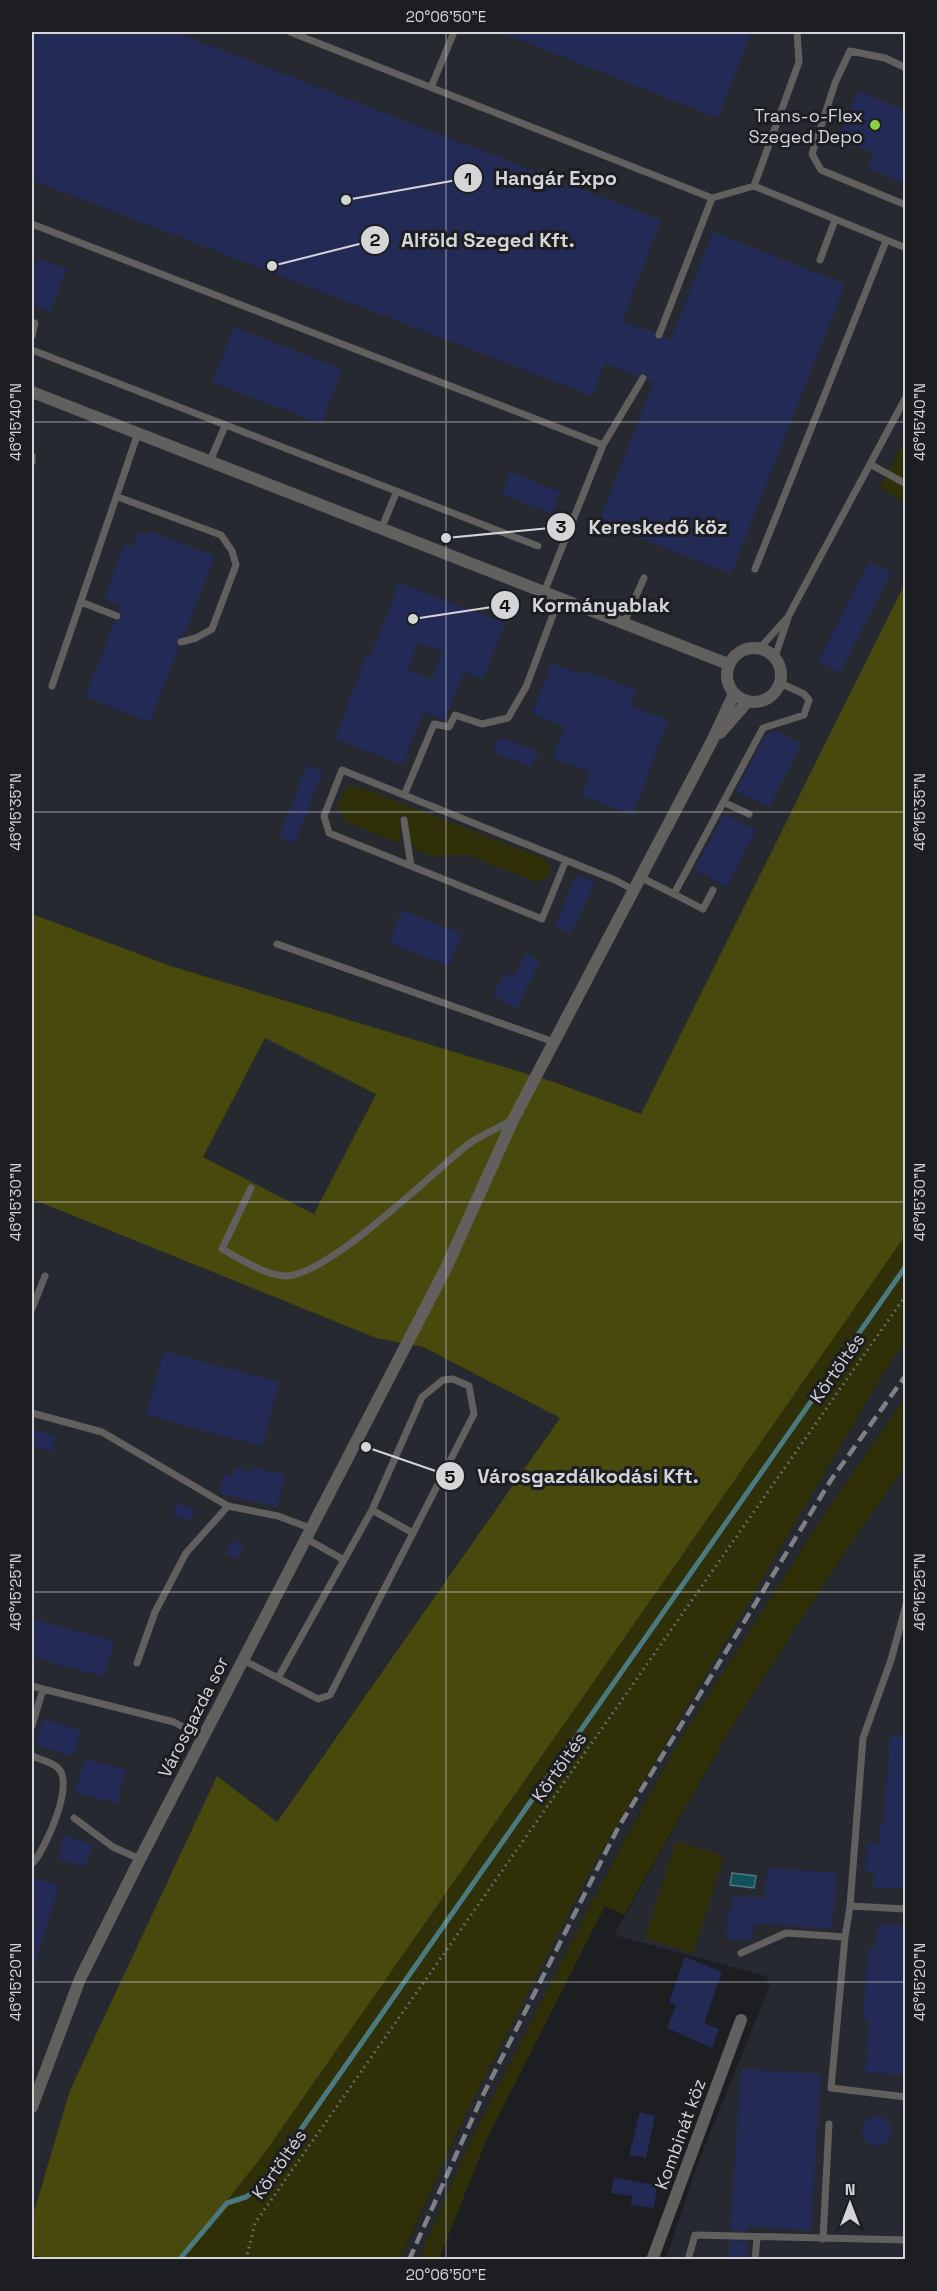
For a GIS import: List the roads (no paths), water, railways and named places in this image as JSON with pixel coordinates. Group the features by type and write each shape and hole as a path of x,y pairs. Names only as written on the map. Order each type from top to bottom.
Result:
{"street":[{"path":"32,392 545,590 728,664"},
{"path":"760,648 775,657 780,665 780,683 776,692 757,703 747,702 734,694 726,675 728,664 736,654 747,649 760,648"},
{"path":"712,741 734,694"},
{"path":"712,741 747,702"},
{"name":"Városgazda sor","path":"32,2107 55,2039 80,1979 446,1268 513,1120 712,741"},
{"name":"Kombinát köz","path":"652,2259 741,2020"}],"lane":[{"path":"290,32 432,85 712,198 754,186 906,248"},
{"path":"432,85 454,32"},
{"path":"754,186 799,62 797,32"},
{"path":"906,68 885,58 850,51 835,82 812,154 821,170 906,205"},
{"path":"659,335 712,198"},
{"path":"820,260 835,220"},
{"path":"32,224 603,445"},
{"path":"755,568 886,241"},
{"path":"32,322 35,323 32,336"},
{"path":"32,350 396,493 538,546"},
{"path":"545,590 603,445 643,378"},
{"path":"775,657 789,615 906,397"},
{"path":"210,461 225,426"},
{"path":"52,686 138,433"},
{"path":"32,456 32,462"},
{"path":"870,464 906,484"},
{"path":"382,527 396,493"},
{"path":"118,497 221,535 232,551 236,565 212,629 196,638 182,642"},
{"path":"624,623 644,578"},
{"path":"405,794 434,724 449,727 455,715 482,724 508,718 526,687 560,596"},
{"path":"81,602 117,616"},
{"path":"760,648 789,615"},
{"path":"674,894 763,728 804,715 809,706 804,694 780,683"},
{"path":"566,860 542,919 329,833 324,816 342,770 566,860 634,890"},
{"path":"723,802 749,814"},
{"path":"404,820 411,866"},
{"path":"640,877 703,909 713,890"},
{"path":"278,944 554,1042"},
{"path":"251,1188 222,1249 269,1273 286,1276 303,1272 346,1248 469,1144 513,1120"},
{"path":"32,1309 45,1276"},
{"path":"243,1660 318,1699 330,1695 474,1414 469,1386 453,1379 443,1380 422,1397 372,1510 278,1678"},
{"path":"32,1413 102,1432 228,1506 278,1516 308,1533 344,1560"},
{"path":"137,1663 155,1612 186,1553 228,1506"},
{"path":"372,1510 413,1533"},
{"path":"906,1605 891,1660 863,1738 850,1906 844,1937 831,2088 906,2097"},
{"path":"32,1686 174,1722 203,1738"},
{"path":"32,1726 43,1689"},
{"path":"32,1756 58,1767 64,1778 60,1802 46,1846 34,1862 32,1861"},
{"path":"74,1818 113,1847 140,1859"},
{"path":"850,1906 906,1909"},
{"path":"741,1953 786,1933 844,1937"},
{"path":"823,2239 829,2124"},
{"path":"688,2259 695,2235 906,2240"},
{"path":"755,2259 757,2238"}],"water":[{"path":"732,1873 756,1876 754,1888 730,1885"}],"waterway":[{"path":"179,2260 227,2203 246,2197 262,2185 906,1266"}],"railway":[{"path":"409,2260 482,2097 618,1828 831,1480 906,1375"}],"place":[{"name":"Trans-o-Flex Szeged Depo","path":"875,125"},
{"name":"Hangár Expo","path":"346,200"},
{"name":"Alföld Szeged Kft.","path":"272,266"},
{"name":"Kereskedő köz","path":"446,538"},
{"name":"Kormányablak","path":"413,619"},
{"name":"Városgazdálkodási Kft.","path":"366,1447"}]}
